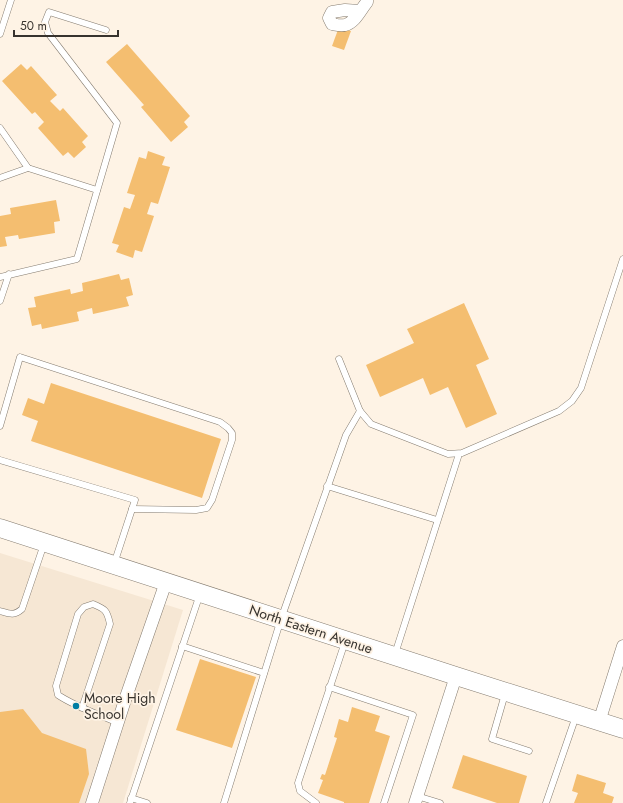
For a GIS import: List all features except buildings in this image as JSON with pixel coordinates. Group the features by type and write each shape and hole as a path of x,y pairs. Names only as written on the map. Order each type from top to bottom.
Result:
{"main road":[{"name":"North Eastern Avenue","path":"0,528 623,730"}],"street":[{"path":"360,11 367,0"},
{"path":"92,803 166,582"},
{"path":"599,722 623,646"},
{"path":"416,799 456,676"}],"lane":[{"path":"0,34 11,0"},
{"path":"0,277 77,259 117,123 48,33 45,22 49,12 106,30"},
{"path":"0,128 28,168 97,190"},
{"path":"0,178 28,168"},
{"path":"339,359 360,411 371,424 448,454 462,453 559,411 572,401 581,388 623,259"},
{"path":"0,301 9,274"},
{"path":"0,426 20,357 220,422 228,428 232,433 232,440 212,500 206,508 196,510 132,509"},
{"path":"224,803 281,619 346,435 360,411"},
{"path":"394,656 458,454"},
{"path":"0,460 135,500 114,565"},
{"path":"328,486 437,520"},
{"path":"0,611 9,614 17,614 22,609 44,543"},
{"path":"147,803 131,800 200,593"},
{"path":"82,708 110,624 108,616 103,608 93,604 84,607 78,614 56,686 58,696 82,708 118,723"},
{"path":"316,803 300,791 298,783 345,640"},
{"path":"182,646 264,673"},
{"path":"330,687 413,715 384,803"},
{"path":"506,692 492,739 529,751"},
{"path":"546,803 576,715"},
{"path":"416,799 440,803"}],"shaded area":[{"name":"Moore High School","path":"0,553 183,610 123,803 0,803"}],"place":[{"name":"Moore High School","path":"76,706"}]}
